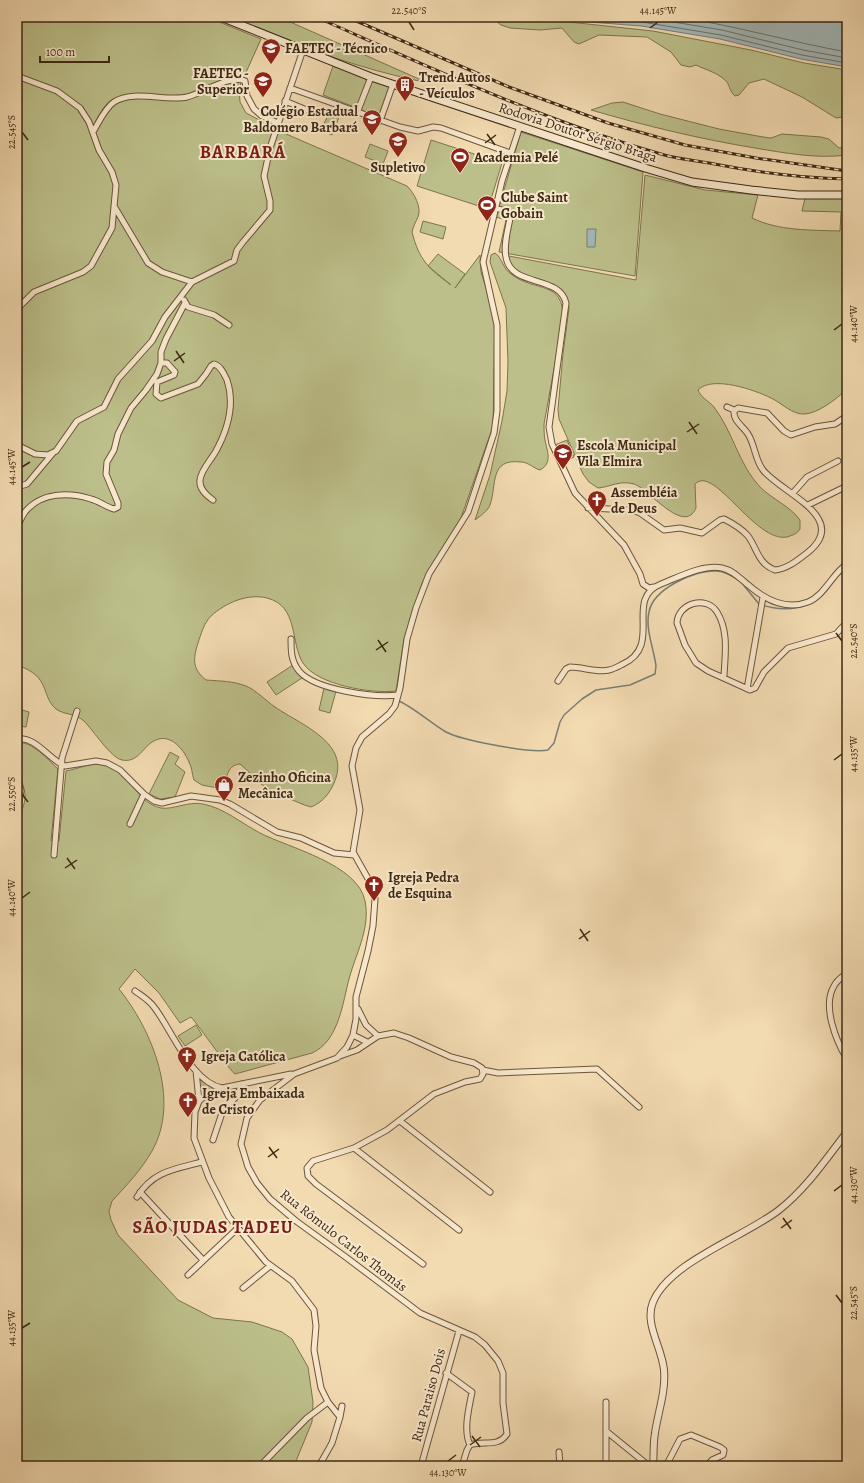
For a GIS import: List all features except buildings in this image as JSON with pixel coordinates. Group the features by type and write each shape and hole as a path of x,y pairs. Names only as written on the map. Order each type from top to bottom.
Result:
{"main road":[{"name":"Rodovia Doutor Sérgio Braga","path":"221,17 393,84 645,168 692,182 771,193 847,195"}],"street":[{"path":"17,487 27,484 77,421 104,407 118,379 152,342 168,313 183,296 192,282 234,261 237,250 270,210 270,201 264,176 277,125 303,50"},
{"path":"17,76 57,91 66,96 86,115 94,132 102,157 115,178 116,185 112,228 91,266 83,272 34,292 20,306 17,315"},
{"path":"358,113 371,76"},
{"path":"94,132 100,120 114,102 121,99 134,96 173,99 206,91 236,78 245,81 248,99 256,111 277,125"},
{"path":"380,121 393,84"},
{"path":"290,88 380,121 413,130 423,130 433,127 440,128 510,153"},
{"path":"285,101 314,113"},
{"path":"17,738 24,739 35,744 62,764 69,766 96,761 107,763 123,772 144,794 154,801 162,803 191,796 220,800 230,804 277,832 301,838 334,853 354,855 353,847 360,810 352,772 354,755 362,737 392,711 398,696 407,639 416,608 432,570 468,512 495,427 497,411 497,325 484,275 483,262 510,153 520,126"},
{"path":"114,206 148,263 162,272 192,282"},
{"path":"496,208 510,213 505,252 509,266 520,275 557,288 563,294 566,303 550,433 555,452 580,499 624,545 640,574 646,598"},
{"path":"183,296 185,303 193,309 214,315 229,325"},
{"path":"17,526 25,512 39,501 54,495 84,497 114,510 116,508 118,502 106,474 107,462 114,450 118,434 131,408 146,390 161,363 161,352 166,339 185,303"},
{"path":"17,321 17,335"},
{"path":"161,363 167,363 175,372 174,375 157,382 156,394 161,398 198,384 214,364 221,369 225,376 231,396 230,416 217,450 202,475 200,482 205,494 213,500"},
{"path":"727,407 734,410 738,408 764,411 771,416 786,433 791,435 816,427 835,424 847,416"},
{"path":"588,508 632,510 640,512 664,530 682,528 699,533 706,531 720,520 724,519 745,532 761,560 775,570 787,566 802,557 816,545 820,539 822,530 820,521 808,505 792,494 764,470 748,434 734,418 734,410"},
{"path":"17,445 35,454 53,453"},
{"path":"792,494 807,477 838,460"},
{"path":"808,505 847,486"},
{"path":"641,582 648,588 654,587 702,570 723,568 735,574 764,597 775,603 786,604 809,601 819,595 836,573 847,564"},
{"path":"558,681 568,668 608,670 626,663 635,656 643,644 643,613 646,598 654,587"},
{"path":"747,689 764,597"},
{"path":"724,676 725,644 721,621 714,608 709,604 700,602 693,604 681,612 678,617 678,626 696,663 747,689 754,688 764,672 788,648 836,634 847,622"},
{"path":"291,639 291,654 295,665 304,676 312,680 361,695 398,696"},
{"path":"54,855 62,764 77,711"},
{"path":"17,776 22,791 17,813"},
{"path":"130,824 144,794"},
{"name":"Rua Rômulo Carlos Thomás","path":"354,855 371,884 375,899 373,926 366,964 357,991 353,1035 347,1047 339,1056 333,1060 294,1074 260,1100 247,1118 241,1144 244,1159 252,1176 270,1199 296,1221 347,1258 391,1293 420,1313 459,1331 475,1336 483,1342 498,1360 503,1373 503,1403 507,1434 502,1440 497,1442 470,1445"},
{"path":"847,973 835,983 830,999 833,1030 847,1059"},
{"path":"135,990 155,1008 196,1071 210,1082 222,1088"},
{"path":"356,1004 366,1025 378,1036"},
{"path":"355,1024 366,1025"},
{"path":"339,1056 348,1054 378,1036 394,1034 409,1038 451,1057 478,1064 483,1070 498,1073 596,1069 639,1107"},
{"path":"353,1035 367,1042"},
{"path":"423,1264 324,1191 308,1176 307,1168 313,1162 354,1148 388,1130 434,1094 465,1082 480,1079 483,1070"},
{"path":"196,1071 199,1101 195,1112 193,1134 202,1162 224,1210 270,1266 292,1281 309,1302 315,1313 316,1326 314,1355 320,1388 328,1402 340,1416"},
{"path":"199,1101 222,1088 294,1074"},
{"path":"214,1140 223,1110 237,1096 242,1084"},
{"path":"400,1121 490,1192"},
{"path":"653,1466 655,1432 664,1379 662,1356 650,1317 656,1298 663,1287 682,1270 760,1224 780,1209 798,1193 847,1132"},
{"path":"354,1148 459,1230"},
{"path":"202,1162 159,1175 148,1183 139,1195 203,1260"},
{"path":"188,1275 238,1228"},
{"path":"242,1288 270,1266"},
{"name":"Rua Paraiso Dois","path":"421,1466 459,1331"},
{"path":"446,1373 472,1392 467,1422 467,1439 470,1445 462,1466"},
{"path":"260,1466 307,1418 328,1402"},
{"path":"606,1402 606,1466"},
{"path":"319,1466 332,1443 342,1406"},
{"path":"606,1431 648,1466"},
{"path":"666,1466 680,1439 691,1434 724,1450 723,1455 712,1460 707,1466"},
{"path":"559,1452 560,1466"}],"green space":[{"path":"17,17 207,17 261,39 239,88 240,102 246,113 286,134 407,186 415,196 419,209 418,217 412,232 418,250 428,266 438,254 465,274 455,288 480,255 481,272 495,317 493,426 461,518 422,583 404,639 396,691 373,691 346,686 320,677 310,671 303,663 299,655 289,617 277,602 267,598 245,598 223,607 206,622 198,643 195,654 196,668 201,676 206,680 231,682 250,688 275,707 310,728 330,746 336,757 338,769 334,783 325,797 319,803 311,807 294,801 258,782 240,764 232,767 223,789 202,785 194,780 190,764 183,751 170,740 158,739 148,745 139,755 132,759 122,760 108,749 81,718 56,709 49,701 41,681 29,670 17,665"},
{"path":"230,17 279,17 428,83 377,71 327,55"},
{"path":"491,17 522,17 653,31 751,50 804,63 847,70 847,106 843,117 836,118 802,97 764,79 749,83 739,95 735,96 727,82 720,76 696,65 690,67 681,65 671,52 647,37 599,35 579,44 574,42 562,28 540,30 510,28 501,25"},
{"path":"333,66 367,79 357,108 323,95"},
{"path":"372,79 390,87 379,119 361,110"},
{"path":"623,102 660,114 719,129 763,137 771,138 782,134 821,137 829,139 839,148 847,147 847,155 801,155 714,141 673,132 591,110 612,103"},
{"path":"329,113 339,117 332,135 321,130"},
{"path":"521,132 643,172 635,276 499,252 506,220 496,217"},
{"name":"Academia Pelé","path":"431,140 502,163 488,209 417,186"},
{"path":"370,144 388,151 383,164 365,157"},
{"path":"645,175 705,190 758,195 752,218 784,228 840,231 841,212 802,211 805,198 847,198 847,388 845,391 821,409 810,413 800,414 791,411 775,400 755,391 734,385 713,384 704,386 698,390 721,417 741,459 760,487 796,515 800,520 800,529 793,535 787,537 775,536 749,518 713,485 703,481 695,484 696,508 690,515 683,517 666,508 634,484 620,483 598,488 589,482 583,474 559,419 558,409 569,308 566,296 560,289 552,284 524,274 515,268 508,259 509,256 636,280"},
{"path":"423,221 446,227 443,239 420,232"},
{"path":"495,253 508,272 520,280 553,292 559,298 562,306 563,319 544,424 548,452 547,464 540,470 524,462 511,462 504,464 496,474 489,507 475,520 490,475 507,391 508,362 506,308 490,262 491,255"},
{"path":"567,440 574,457 562,463 555,445"},
{"path":"293,665 302,678 276,695 267,682"},
{"path":"324,688 336,691 330,713 319,710"},
{"path":"22,710 29,712 26,727 19,726"},
{"path":"17,743 23,743 34,748 45,756 58,769 51,841 59,841 66,771 88,765 101,764 119,771 138,793 152,805 161,808 171,808 197,803 211,806 225,812 260,833 321,859 350,877 360,888 365,901 366,922 364,932 351,973 341,1013 333,1033 320,1048 312,1053 235,1074 191,1017 180,1023 159,993 135,969 119,989 142,1024 152,1045 159,1066 163,1088 164,1110 160,1131 148,1158 139,1171 112,1201 109,1211 111,1220 118,1235 178,1300 213,1318 252,1322 282,1332 292,1339 308,1367 313,1402 312,1422 294,1466 17,1466 17,821 24,805 25,795 17,766"},
{"path":"170,752 179,757 175,764 185,772 175,797 160,799 149,794"},
{"path":"196,1025 202,1035 185,1046 178,1036"},
{"path":"198,1075 217,1088 200,1099"}],"water":[{"path":"546,17 847,17 847,67 801,59 720,39 641,26"},
{"path":"587,229 596,229 595,247 587,247"}],"waterway":[{"path":"840,573 847,568"},
{"path":"397,700 410,707 446,732 466,739 527,750 548,750 554,743 560,722 564,715 582,699 596,690 630,685 655,674 656,666 648,619 652,604 658,596 676,582 697,574 716,571 730,575 738,580"},
{"path":"741,582 759,604 769,607 788,609 797,608 815,601 829,587"}],"railway":[{"path":"316,17 486,92 573,125 661,154 761,172 795,176 847,179"},
{"path":"347,17 509,87 608,123 685,145 756,158 847,171"}],"place":[{"name":"FAETEC - Técnico","path":"271,65"},
{"name":"FAETEC - Superior","path":"263,98"},
{"name":"Trend Autos - Veículos","path":"405,102"},
{"name":"Colégio Estadual Baldomero Barbará","path":"372,136"},
{"name":"Supletivo","path":"398,158"},
{"name":"Academia Pelé","path":"460,174"},
{"name":"Clube Saint Gobain","path":"487,222"},
{"name":"Escola Municipal Vila Elmira","path":"563,470"},
{"name":"Assembléia de Deus","path":"597,517"},
{"name":"Zezinho Oficina Mecânica","path":"224,802"},
{"name":"Igreja Pedra de Esquina","path":"374,902"},
{"name":"Igreja Católica","path":"187,1073"},
{"name":"Igreja Embaixada de Cristo","path":"188,1118"}],"district":[{"name":"BARBARÁ","path":"243,152"},
{"name":"SÃO JUDAS TADEU","path":"213,1227"}]}
